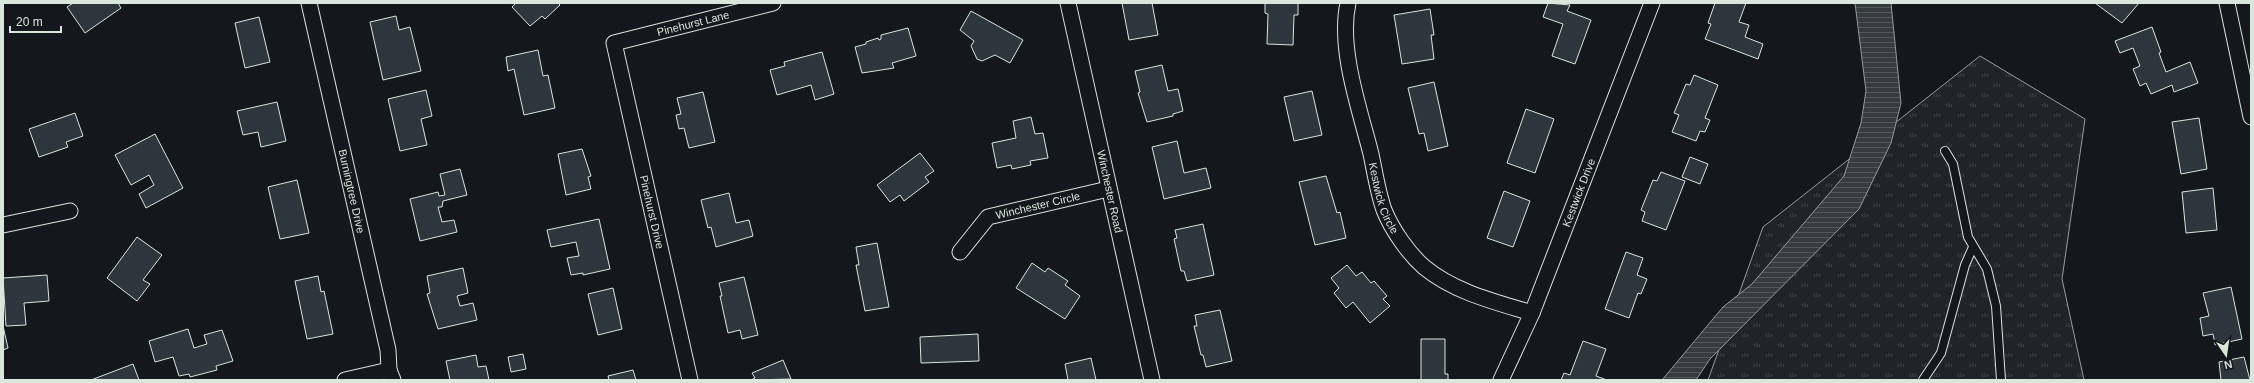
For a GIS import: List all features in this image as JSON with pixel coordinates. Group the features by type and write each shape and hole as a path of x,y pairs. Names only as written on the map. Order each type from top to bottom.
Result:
{"street":[{"name":"Burningtree Drive","path":"309,3 388,350 391,375"},
{"name":"Pinehurst Lane","path":"614,44 772,3"},
{"name":"Winchester Road","path":"1068,3 1108,189 1152,380"},
{"name":"Kestwick Circle","path":"1348,3 1346,12 1347,41 1352,74 1384,211 1399,235 1424,267 1451,285 1497,303 1532,314"},
{"name":"Kestwick Drive","path":"1501,380 1532,314 1652,3"},
{"path":"2227,3 2251,117"},
{"name":"Pinehurst Drive","path":"614,44 690,380"},
{"name":"Winchester Circle","path":"960,252 988,217 1108,189"},
{"path":"3,225 70,211"},
{"path":"345,380 391,375"}],"lane":[{"path":"1945,152 1953,164 1968,237 1987,269 1996,306 2001,380"},
{"path":"1923,380 1941,353 1963,272 1973,247"}],"green space":[{"path":"1980,56 2085,119 2062,279 2084,380 1708,380 1763,227"}],"shaded area":[{"path":"1855,3 1891,3 1901,103 1891,143 1859,209 1710,359 1696,380 1662,380 1723,307 1752,284 1844,176 1861,123 1866,91"}],"building":[{"path":"73,3 118,3 121,8 85,33 67,7"},
{"path":"516,3 558,3 560,5 545,19 542,16 530,26 512,7"},
{"path":"1122,3 1152,3 1158,35 1129,40"},
{"path":"1265,3 1298,3 1298,15 1294,15 1293,45 1267,44 1268,14 1265,13"},
{"path":"1548,3 1570,5 1567,11 1591,20 1575,64 1552,56 1563,24 1543,17"},
{"path":"1715,3 1746,3 1739,22 1749,25 1745,37 1763,44 1758,59 1705,39 1711,24 1708,23"},
{"path":"2095,3 2139,3 2122,23"},
{"path":"1430,9 1434,35 1431,35 1434,59 1402,64 1394,15"},
{"path":"971,11 1023,40 1010,63 995,55 982,61 977,59 971,46 974,41 960,30"},
{"path":"396,16 399,30 410,27 421,71 383,80 370,22"},
{"path":"259,17 270,62 245,68 235,23"},
{"path":"2152,27 2166,72 2190,62 2198,83 2174,92 2172,85 2151,94 2146,83 2140,86 2133,69 2140,66 2133,48 2120,53 2115,41"},
{"path":"908,28 916,56 892,63 894,68 862,73 855,47 866,44 866,42 878,38 879,40 881,39 881,35"},
{"path":"538,50 543,76 548,75 555,108 524,115 514,69 508,71 506,57"},
{"path":"822,52 834,94 815,100 811,85 777,95 770,70 785,66 784,62"},
{"path":"1162,65 1168,91 1178,89 1183,111 1173,114 1173,116 1147,122 1138,93 1140,92 1135,71"},
{"path":"1694,75 1718,85 1705,118 1710,120 1705,132 1700,131 1696,141 1672,132 1679,115 1674,113 1686,84 1690,85"},
{"path":"1434,82 1448,146 1428,151 1424,133 1419,134 1408,88"},
{"path":"426,90 432,116 421,119 427,145 400,151 388,99"},
{"path":"1312,91 1322,135 1294,141 1284,97"},
{"path":"703,92 715,142 689,148 684,128 679,129 676,115 681,114 677,98"},
{"path":"277,102 286,141 261,147 258,132 243,135 237,111"},
{"path":"1526,109 1554,119 1535,173 1507,163"},
{"path":"75,113 83,136 66,142 68,147 39,157 29,129"},
{"path":"1031,117 1035,134 1043,133 1048,158 1030,161 1031,165 1012,169 1011,165 997,168 992,143 1016,138 1013,121"},
{"path":"2199,118 2207,169 2181,174 2172,122"},
{"path":"155,134 183,188 146,208 139,194 154,185 149,175 131,185 115,155"},
{"path":"1177,141 1184,173 1206,168 1211,188 1164,199 1152,147"},
{"path":"582,149 591,176 588,177 591,189 566,195 558,154"},
{"path":"920,153 934,171 925,177 929,182 904,201 900,195 890,202 877,185"},
{"path":"1690,157 1708,164 1700,184 1682,177"},
{"path":"460,169 467,195 443,201 442,207 438,207 442,222 454,220 457,232 420,241 410,199 438,192 439,196 445,195 440,174"},
{"path":"1661,172 1685,181 1666,230 1642,221 1645,212 1641,210 1653,180 1657,181"},
{"path":"1326,176 1337,213 1340,212 1346,238 1315,245 1299,182"},
{"path":"297,180 309,233 280,239 268,187"},
{"path":"2213,188 2217,230 2186,233 2182,192"},
{"path":"1504,191 1530,201 1513,247 1487,238"},
{"path":"729,193 736,223 749,220 753,236 716,247 711,227 708,228 701,200"},
{"path":"599,219 610,269 583,275 583,273 571,275 567,258 579,256 576,242 551,247 547,230"},
{"path":"1203,224 1214,275 1187,281 1184,271 1181,271 1174,239 1177,238 1175,230"},
{"path":"137,237 162,255 143,280 150,284 137,301 107,278"},
{"path":"877,243 889,307 865,311 856,265 859,265 856,247"},
{"path":"1626,252 1643,258 1637,275 1647,279 1641,294 1638,293 1629,318 1605,309"},
{"path":"1032,263 1045,272 1048,268 1068,281 1065,285 1080,296 1065,319 1016,288"},
{"path":"1347,265 1356,276 1362,272 1371,283 1374,281 1387,296 1383,299 1390,306 1370,323 1353,302 1346,308 1334,293 1339,288 1331,278"},
{"path":"463,268 468,293 457,296 460,306 473,303 477,320 438,329 427,294 430,293 427,276"},
{"path":"47,275 49,301 24,303 26,325 6,326 3,278"},
{"path":"318,276 321,292 324,291 333,334 307,339 295,281"},
{"path":"744,277 758,335 742,339 740,330 728,333 720,296 722,296 719,283"},
{"path":"2231,287 2242,339 2215,345 2213,334 2203,336 2200,318 2209,316 2203,293"},
{"path":"613,288 622,329 598,335 588,294"},
{"path":"1220,310 1232,361 1206,367 1203,355 1201,355 1194,326 1197,326 1195,315"},
{"path":"3,326 8,348 3,350"},
{"path":"188,329 194,348 207,344 204,335 222,330 233,361 216,366 217,370 190,377 189,374 179,376 173,357 155,362 149,341"},
{"path":"978,334 979,361 921,363 920,337"},
{"path":"1421,339 1445,339 1445,374 1448,374 1448,380 1421,380"},
{"path":"1583,341 1606,349 1596,376 1607,380 1561,380 1564,373 1570,375"},
{"path":"523,354 526,369 511,372 508,357"},
{"path":"476,355 478,367 486,366 489,380 450,380 446,361"},
{"path":"2244,357 2250,380 2221,380 2219,362"},
{"path":"1091,358 1096,380 1068,380 1065,364"},
{"path":"783,360 791,379 751,380 755,378 752,373"},
{"path":"133,364 139,380 91,380"},
{"path":"633,370 636,380 609,380 608,376"}]}
